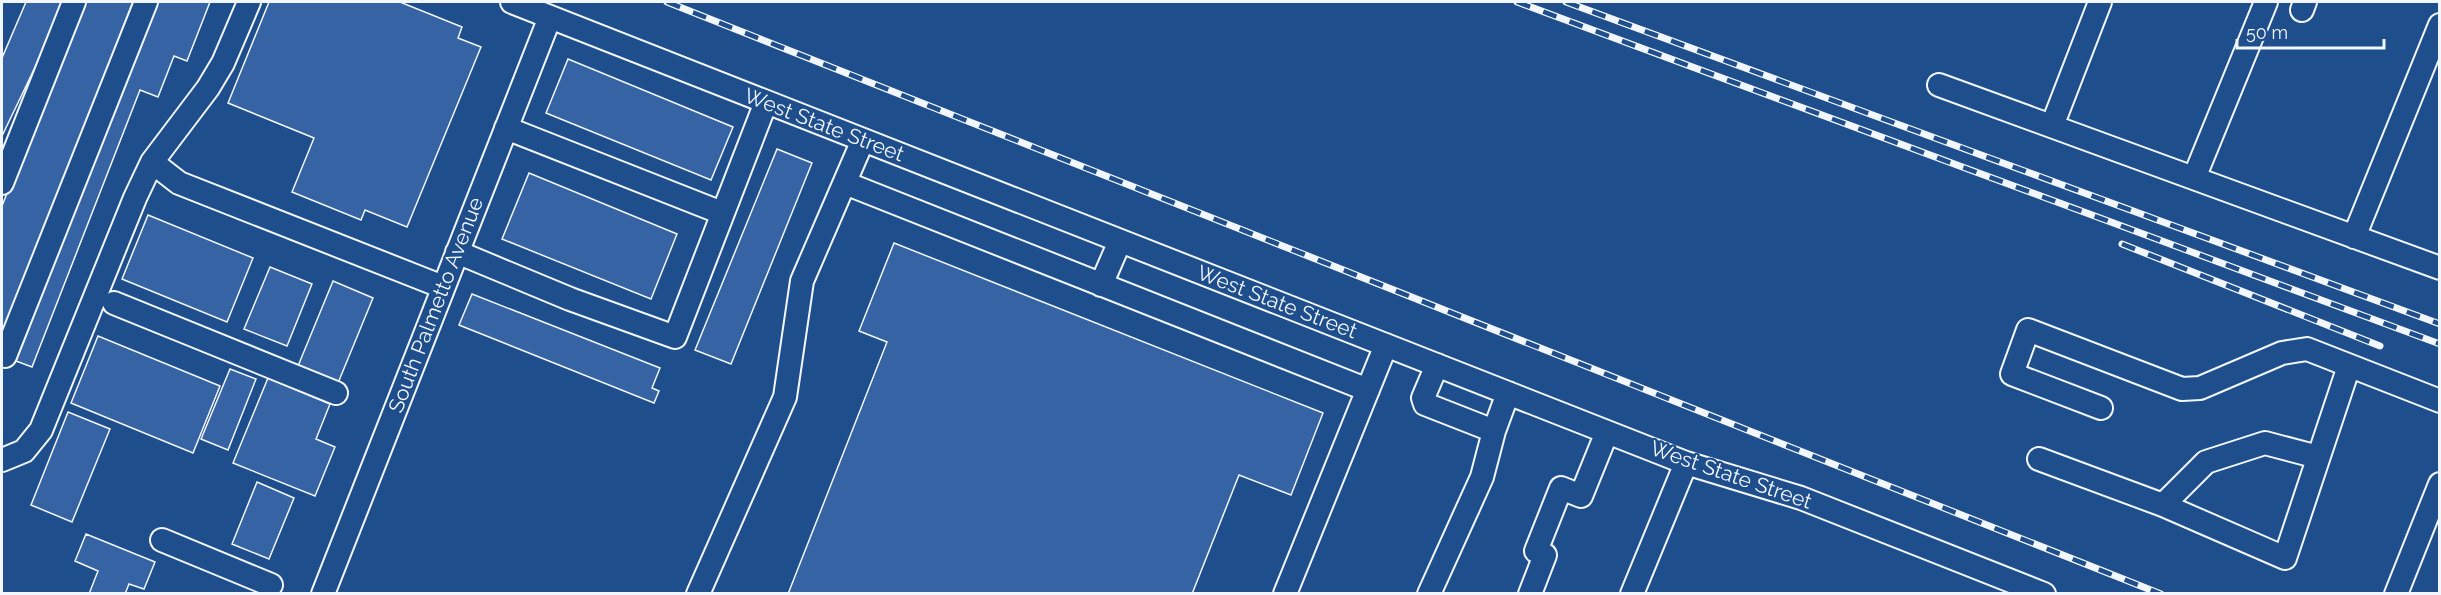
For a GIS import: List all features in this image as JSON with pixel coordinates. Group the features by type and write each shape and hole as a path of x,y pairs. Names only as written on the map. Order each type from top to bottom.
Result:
{"street":[{"path":"2,183 74,2"},
{"path":"5,356 146,2"},
{"path":"2,460 24,451 41,430 135,198 152,162 208,88 223,63 249,2"},
{"name":"West State Street","path":"512,2 1686,463 1801,498 2044,594"},
{"path":"2052,126 2100,2"},
{"path":"2194,178 2266,2"},
{"name":"South Palmetto Avenue","path":"323,594 550,17"},
{"path":"2354,237 2439,25"},
{"path":"1939,85 2439,268"},
{"path":"457,252 570,299 675,337 766,102"},
{"path":"506,128 722,213"},
{"path":"698,594 785,397 802,281 863,140"},
{"path":"152,162 179,183 443,287"},
{"path":"845,183 1368,390"},
{"path":"1101,285 1120,241"},
{"path":"114,303 336,393"},
{"path":"2101,408 2012,374 2028,330 2182,389 2200,388 2282,353 2307,349 2439,401"},
{"path":"1285,594 1386,345"},
{"path":"1437,365 1424,398 1425,404 1494,431"},
{"path":"2039,459 2163,505 2285,558 2349,366"},
{"path":"1430,594 1482,477 1494,431 1509,393"},
{"path":"1530,594 1545,555 1536,551 1561,488 1581,496 1607,432"},
{"path":"2163,505 2206,462 2265,443 2318,457"},
{"path":"1632,594 1686,463"},
{"path":"2396,594 2439,484"},
{"path":"162,540 272,585"}],"building":[{"path":"26,2 61,2 53,30 2,136 2,58"},
{"path":"82,2 133,2 2,335 2,206"},
{"path":"157,2 210,2 187,61 174,56 158,97 140,90 32,367 16,361"},
{"path":"269,2 400,2 462,27 458,38 481,47 407,227 365,210 361,220 292,192 314,138 228,103"},
{"path":"568,59 733,127 711,180 546,113"},
{"path":"777,149 812,163 731,364 695,350"},
{"path":"529,173 677,234 651,299 502,239"},
{"path":"148,215 253,258 227,322 122,279"},
{"path":"894,243 1323,413 1291,495 1239,475 1192,594 788,594 887,342 859,331"},
{"path":"270,267 312,284 287,346 244,329"},
{"path":"333,281 373,298 338,383 298,366"},
{"path":"472,294 660,368 652,388 659,391 654,403 459,325"},
{"path":"98,336 220,386 193,453 71,403"},
{"path":"230,369 256,379 228,450 201,439"},
{"path":"268,378 330,404 316,439 335,447 315,496 233,463"},
{"path":"68,412 110,429 72,522 31,505"},
{"path":"257,482 294,498 269,559 232,544"},
{"path":"86,534 155,562 144,589 129,584 125,594 89,594 98,571 75,561"}],"railway":[{"path":"667,2 2161,594"},
{"path":"1517,2 2440,344"},
{"path":"1566,2 2440,324"},
{"path":"2122,244 2380,346"}]}
